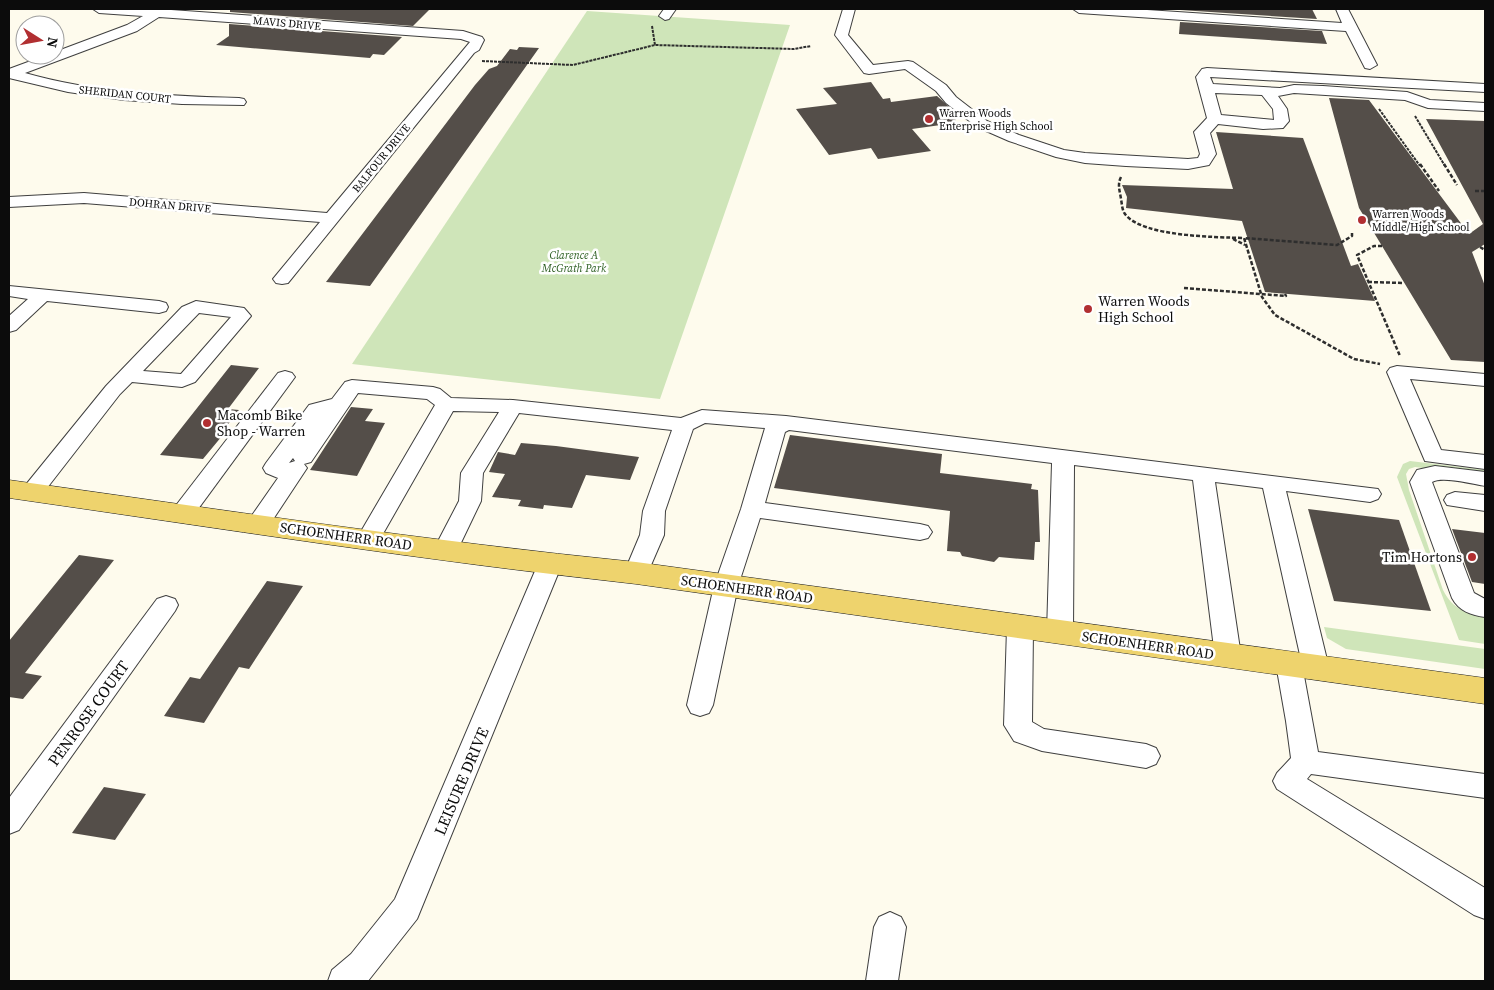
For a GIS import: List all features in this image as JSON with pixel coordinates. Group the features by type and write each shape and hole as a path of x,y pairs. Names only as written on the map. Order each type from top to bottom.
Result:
{"main road":[{"name":"SCHOENHERR ROAD","path":"20,491 368,540 550,564 636,573 1020,628 1485,691"}],"street":[{"name":"MAVIS DRIVE","path":"99,9 464,35 474,38"},
{"path":"849,9 841,35 869,70 908,65 941,88 951,100 982,124 1014,138 1060,154 1126,161 1188,164 1203,162 1208,154 1202,132 1215,119"},
{"path":"1079,9 1351,27"},
{"path":"1342,9 1370,65"},
{"path":"10,74 126,30 157,13"},
{"name":"BALFOUR DRIVE","path":"282,279 469,50 474,47 477,40 474,38"},
{"path":"1215,119 1203,77 1207,72 1485,88"},
{"name":"SHERIDAN COURT","path":"10,74 46,84 104,93 183,100 239,102"},
{"path":"1399,83 1406,96"},
{"path":"1207,88 1267,92 1294,89 1406,96 1428,104 1485,107"},
{"path":"1215,119 1278,125 1282,121 1280,109 1267,92"},
{"name":"DOHRAN DRIVE","path":"9,202 76,198 331,218"},
{"path":"9,291 159,307"},
{"path":"9,326 43,295"},
{"path":"20,491 127,375 189,310 196,307 238,312 242,316 188,378 182,381 127,375"},
{"path":"1485,380 1397,372 1433,456 1485,462"},
{"path":"182,514 285,377"},
{"path":"258,524 352,386 433,393 446,404 513,406 684,425 702,416 786,423 1370,494"},
{"path":"296,467 274,468 316,410 339,404"},
{"path":"368,540 446,404"},
{"path":"446,549 470,501 472,473 513,406"},
{"path":"700,705 726,586 752,509 775,428 786,423"},
{"path":"636,573 652,535 654,511 684,425"},
{"path":"1060,633 1063,457"},
{"path":"1485,479 1435,473 1425,475 1421,482 1464,598 1475,606 1485,608"},
{"path":"1202,474 1228,656"},
{"path":"1273,482 1305,626 1300,721 1305,762"},
{"path":"1455,500 1485,503"},
{"path":"752,509 920,532"},
{"name":"LEISURE DRIVE","path":"344,981 362,965 406,909 550,564"},
{"name":"PENROSE COURT","path":"9,821 166,605"},
{"path":"1020,628 1018,725 1024,733 1042,740 1146,756"},
{"path":"1305,762 1485,786"},
{"path":"1305,762 1287,780 1485,904"},
{"path":"882,981 890,927"}],"path":[{"path":"650,18 655,45"},
{"path":"477,60 573,65 655,45 794,49 811,46"},
{"path":"1377,106 1439,190"},
{"path":"1418,113 1415,117 1457,185"},
{"path":"1124,174 1118,184 1124,211 1133,220 1145,227 1160,231 1337,245 1352,236 1352,233"},
{"path":"1475,191 1485,191"},
{"path":"1222,236 1237,240 1247,248"},
{"path":"1244,238 1261,294 1270,309 1292,326 1360,362 1389,365"},
{"path":"1382,246 1374,246 1357,255 1401,358"},
{"path":"1480,247 1485,250"},
{"path":"1368,282 1404,283"},
{"path":"1184,288 1286,296 1285,294"}],"green space":[{"name":"Clarence A McGrath Park","path":"587,11 790,25 660,399 352,364"},
{"path":"1410,461 1485,470 1485,476 1415,467 1409,469 1406,474 1409,490 1443,590 1451,602 1460,609 1485,615 1485,644 1459,640 1397,477 1403,464"},
{"path":"1324,627 1485,649 1485,669 1346,649 1327,638"}],"building":[{"path":"230,9 430,9 413,26 230,12"},
{"path":"1312,9 1317,19 1180,10"},
{"path":"1180,22 1322,31 1327,44 1179,34"},
{"path":"229,24 402,37 384,55 373,54 370,58 216,45 229,36"},
{"path":"519,47 539,48 370,286 326,282 475,85 489,69 497,66 510,49 517,50"},
{"name":"Warren Woods Enterprise High School","path":"871,82 883,99 890,98 891,102 937,96 956,113 955,123 912,129 931,151 878,159 871,148 829,155 796,109 837,104 823,88"},
{"path":"1329,98 1369,100 1469,234 1483,224 1426,119 1485,121 1485,244 1472,252 1485,286 1485,362 1451,360 1359,208"},
{"path":"1216,132 1303,138 1351,266 1358,264 1375,301 1265,292 1242,221 1126,208 1127,197 1122,185 1233,189"},
{"name":"Macomb Bike Shop - Warren","path":"231,365 259,368 228,409 239,410 219,436 222,436 203,459 160,455"},
{"path":"351,407 373,409 365,421 385,423 357,476 310,470"},
{"path":"790,435 942,454 940,473 1032,484 1031,489 1038,490 1040,542 1035,542 1034,560 999,557 994,562 962,556 960,552 947,551 950,511 774,488"},
{"path":"521,443 639,457 630,480 586,475 572,508 544,505 543,509 518,506 521,500 492,497 505,474 489,472 498,452 515,455"},
{"path":"1308,509 1399,520 1431,611 1334,601"},
{"name":"Tim Hortons","path":"1452,529 1485,533 1485,584 1472,582"},
{"path":"79,555 114,560 25,673 42,676 23,699 9,697 9,641"},
{"path":"267,581 303,586 249,669 239,667 204,723 164,716 190,677 200,679"},
{"path":"104,787 146,794 115,840 72,833"}],"place":[{"name":"Warren Woods Enterprise High School","path":"929,119"},
{"name":"Warren Woods Middle/High School","path":"1362,220"},
{"name":"Warren Woods High School","path":"1088,309"},
{"name":"Macomb Bike Shop - Warren","path":"207,423"},
{"name":"Tim Hortons","path":"1472,557"}]}
